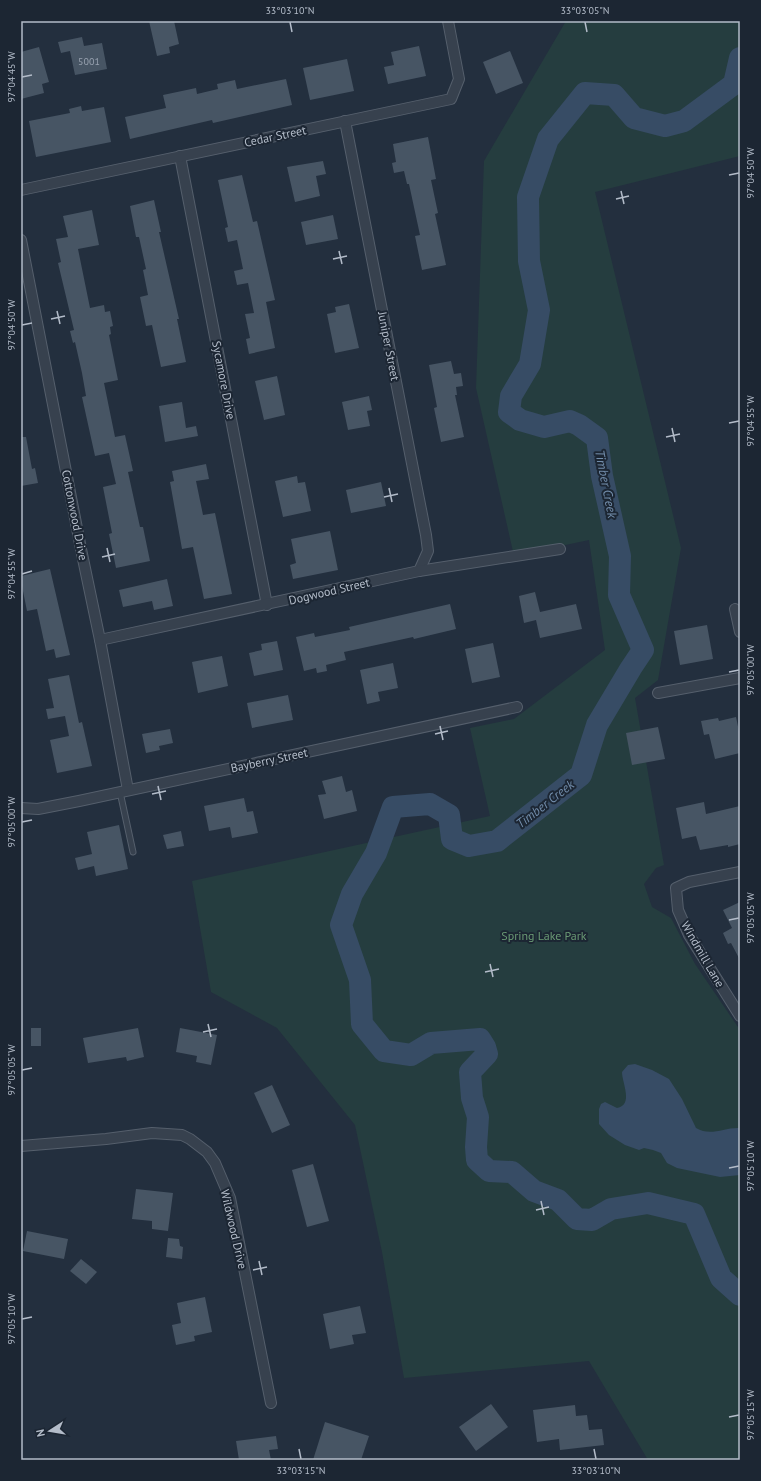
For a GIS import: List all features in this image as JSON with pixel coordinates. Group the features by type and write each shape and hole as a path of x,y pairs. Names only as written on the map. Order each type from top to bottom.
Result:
{"street":[{"name":"Cedar Street","path":"21,190 451,99 459,79 448,21"},
{"name":"Juniper Street","path":"345,121 426,535 428,551 419,571"},
{"name":"Sycamore Drive","path":"180,156 267,605"},
{"name":"Cottonwood Drive","path":"21,240 100,640 124,791"},
{"name":"Dogwood Street","path":"100,640 419,571 560,549"},
{"path":"735,609 740,632"},
{"path":"658,693 740,678"},
{"name":"Bayberry Street","path":"21,808 38,810 517,707"},
{"name":"Windmill Lane","path":"740,872 689,882 676,888 678,910 690,935 740,1016"},
{"name":"Wildwood Drive","path":"21,1146 106,1139 152,1133 182,1135 208,1152 215,1163 230,1198 271,1403"}],"lane":[{"path":"124,791 133,852"}],"green space":[{"name":"Spring Lake Park","path":"566,21 740,21 740,156 595,192 681,548 658,680 635,698 664,865 656,868 644,884 652,907 671,918 695,964 740,1030 740,1460 648,1460 589,1361 404,1378 382,1252 355,1125 277,1028 211,992 192,881 490,816 470,728 514,719 605,650 589,540 514,556 476,388 484,161"}],"water":[{"path":"635,1064 652,1070 669,1079 682,1099 696,1128 702,1131 712,1132 740,1128 740,1175 720,1177 677,1168 667,1163 661,1153 644,1148 639,1150 625,1145 609,1135 599,1124 599,1109 601,1104 605,1102 617,1108 625,1103 626,1093 622,1072 628,1065"}],"building":[{"path":"149,21 174,21 179,44 169,47 170,53 157,56"},
{"path":"82,37 84,46 102,43 107,69 75,75 70,51 61,53 58,42"},
{"path":"419,46 426,76 388,84 384,67 394,65 391,52"},
{"path":"39,47 49,82 42,84 44,93 21,99 21,52"},
{"path":"510,51 523,83 496,94 483,62"},
{"path":"347,59 354,91 310,100 303,68"},
{"path":"286,79 292,105 213,123 212,120 130,139 125,117 166,108 163,95 196,88 197,94 218,89 217,84 235,80 237,89"},
{"path":"81,106 82,111 104,107 111,142 36,157 29,121 70,113 69,109"},
{"path":"428,137 436,179 431,180 438,213 435,214 446,265 422,270 415,236 420,235 409,184 407,184 404,171 394,173 392,163 396,162 393,144"},
{"path":"323,161 326,174 316,176 320,196 295,202 287,167"},
{"path":"242,175 253,222 257,221 275,300 266,302 275,348 249,354 246,339 250,338 245,314 254,313 248,283 237,285 234,271 243,269 237,240 228,242 225,228 228,227 218,180"},
{"path":"154,200 161,232 159,232 179,319 177,319 186,362 161,367 152,325 146,326 140,297 148,295 143,270 146,269 139,237 136,237 130,206"},
{"path":"92,210 99,245 78,249 90,308 104,305 105,312 110,311 113,326 110,327 111,334 109,335 118,380 104,383 115,437 125,435 133,471 128,472 140,527 143,527 150,561 116,568 109,534 112,533 103,487 116,484 109,453 95,456 82,397 86,396 82,373 75,342 73,343 70,331 74,330 58,263 61,262 56,239 68,237 63,216"},
{"path":"333,215 338,239 306,245 301,222"},
{"path":"349,304 359,348 335,353 327,314 336,312 335,307"},
{"path":"451,361 454,374 461,373 463,386 456,387 457,395 455,395 464,437 441,442 434,408 437,407 429,365"},
{"path":"277,376 285,415 264,420 255,381"},
{"path":"369,396 372,410 367,411 370,426 348,430 342,402"},
{"path":"182,402 186,428 196,426 198,436 165,442 159,406"},
{"path":"21,437 26,437 32,469 35,468 38,483 21,486"},
{"path":"206,464 209,479 196,481 203,515 215,513 232,594 204,599 193,547 182,549 170,482 174,481 172,471"},
{"path":"297,476 298,483 305,482 311,511 283,517 275,481"},
{"path":"381,482 386,506 351,513 346,490"},
{"path":"330,531 338,570 293,579 290,565 296,563 291,539"},
{"path":"50,569 70,655 56,658 54,649 46,651 37,609 27,611 21,581 21,576"},
{"path":"167,579 173,606 154,610 152,601 123,607 119,590"},
{"path":"535,592 540,612 576,604 582,629 540,638 536,620 524,623 519,596"},
{"path":"450,604 456,629 414,639 413,637 344,652 346,660 326,665 327,671 317,673 316,668 304,671 296,637 314,633 315,637 350,630 349,627"},
{"path":"707,625 713,659 680,665 674,631"},
{"path":"277,641 283,670 254,676 249,653 262,650 261,644"},
{"path":"493,643 500,677 472,683 465,649"},
{"path":"222,656 228,686 198,693 192,662"},
{"path":"393,663 398,688 378,692 380,701 367,704 360,670"},
{"path":"69,675 79,723 82,722 92,766 57,773 50,740 69,736 65,716 48,719 46,709 54,708 48,679"},
{"path":"288,695 293,720 252,728 247,703"},
{"path":"736,717 740,736 740,753 715,759 709,734 704,735 701,721 718,718 719,721"},
{"path":"658,727 665,759 632,765 626,733"},
{"path":"170,729 173,743 159,746 160,750 146,753 142,734"},
{"path":"342,776 346,792 352,790 357,811 324,819 318,795 326,794 322,781"},
{"path":"244,798 247,812 253,811 258,833 232,838 230,827 209,831 204,806"},
{"path":"704,802 706,814 740,806 740,844 700,850 696,836 682,839 676,808"},
{"path":"119,825 128,869 96,876 94,866 78,870 75,858 92,854 87,832"},
{"path":"181,831 184,846 167,849 163,835"},
{"path":"740,902 740,960 731,943 728,944 723,933 732,928 723,910"},
{"path":"31,1028 41,1028 41,1046 31,1046"},
{"path":"138,1028 144,1057 127,1061 126,1057 88,1063 83,1038"},
{"path":"180,1028 217,1035 211,1065 196,1062 197,1056 176,1052"},
{"path":"272,1085 290,1125 272,1133 254,1093"},
{"path":"313,1164 329,1221 307,1227 292,1170"},
{"path":"136,1189 173,1193 168,1231 152,1229 152,1221 132,1219"},
{"path":"27,1231 68,1239 64,1259 23,1251"},
{"path":"168,1238 179,1239 180,1246 183,1247 182,1259 166,1257"},
{"path":"81,1259 97,1272 86,1284 70,1271"},
{"path":"205,1297 212,1332 194,1336 195,1341 176,1345 172,1325 181,1323 177,1303"},
{"path":"360,1306 366,1333 352,1335 354,1344 330,1349 323,1314"},
{"path":"491,1404 508,1427 476,1451 459,1427"},
{"path":"575,1405 576,1416 587,1415 589,1430 602,1429 604,1445 560,1450 559,1439 537,1442 533,1410"},
{"path":"325,1422 369,1436 361,1460 313,1460"},
{"path":"276,1436 278,1449 269,1450 271,1460 239,1460 236,1441"}],"waterway":[{"name":"Timber Creek","path":"740,58 734,84 684,121 665,126 634,118 614,95 585,93 548,139 528,197 529,261 539,310 530,364 511,396 509,412 520,420 544,427 570,421 579,425 597,438 602,476 620,556 619,595 643,650 597,725 581,775 497,841 469,846 452,839 449,815 430,804 393,807 376,853 352,894 341,925 360,980 362,1024 384,1051 411,1055 431,1043 480,1039 485,1047 487,1054 470,1072 472,1098 478,1117 476,1147 477,1160 489,1171 512,1172 534,1191 558,1200 577,1219 592,1220 611,1209 648,1203 694,1214 721,1278 740,1295"}]}
